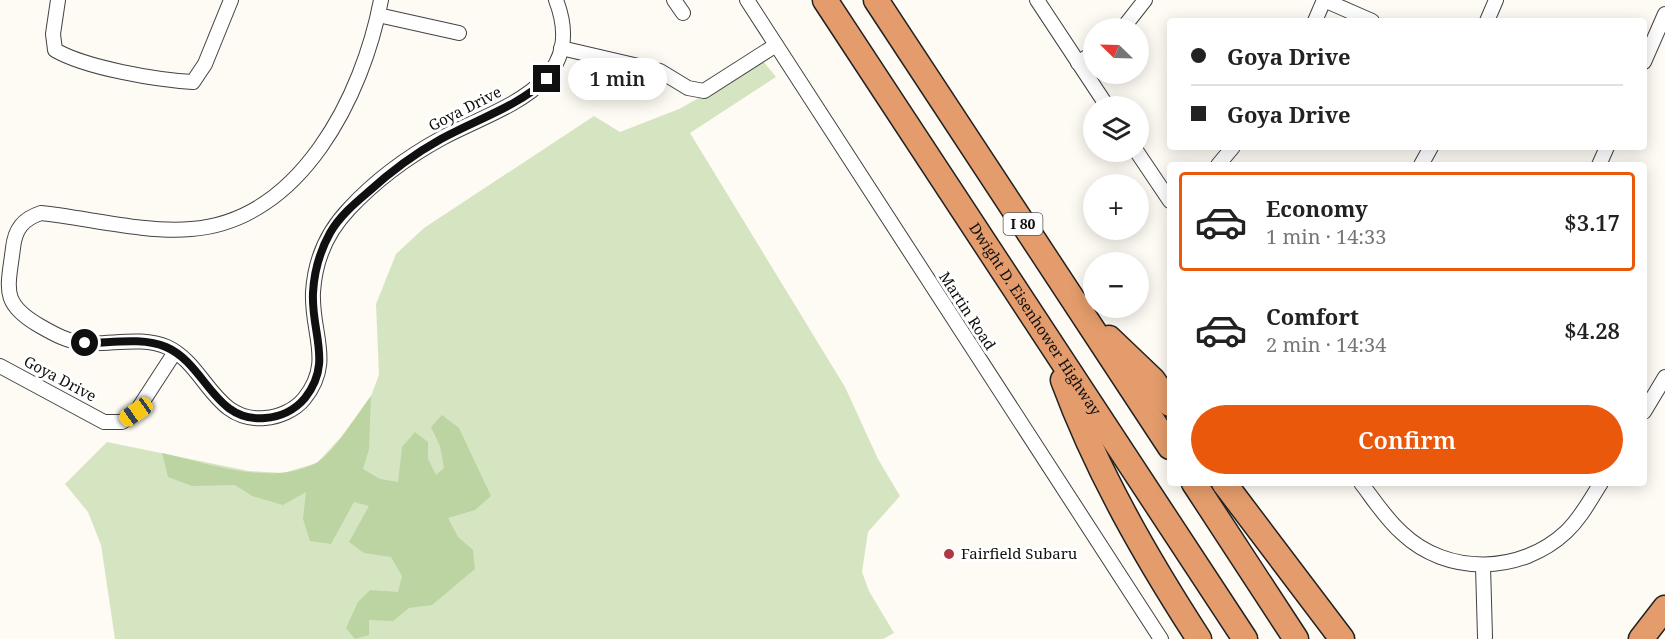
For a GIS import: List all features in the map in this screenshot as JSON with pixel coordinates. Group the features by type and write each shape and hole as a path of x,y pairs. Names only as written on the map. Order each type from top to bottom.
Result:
{"highway":[{"name":"Dwight D. Eisenhower Highway","path":"825,0 1245,639"},
{"name":"I 80","path":"876,0 1167,442"},
{"path":"1078,308 1153,380 1167,400"},
{"path":"1046,336 1084,436 1155,571 1199,639"},
{"path":"1196,486 1296,639"},
{"path":"1226,486 1342,639"},
{"path":"1641,639 1665,608"}],"street":[{"path":"58,0 53,34 55,50 70,59 173,81 193,82 205,64 231,0"},
{"name":"Goya Drive","path":"381,0 359,76 341,114 300,172 273,198 232,221 190,230 41,213 29,217 20,226 14,238 5,267 13,307 23,316 58,336 85,343 150,342 175,352 189,363 217,400 239,414 264,418 280,416 300,404 313,388 320,371 313,296 315,274 331,231 350,208 412,157 442,139 531,94 547,79 561,48 562,16 556,0"},
{"path":"674,0 683,13"},
{"name":"Martin Road","path":"747,0 1161,639"},
{"path":"1037,0 1100,96"},
{"path":"1131,18 1145,0"},
{"path":"1316,18 1324,0 1365,18"},
{"path":"1487,18 1496,0"},
{"path":"1647,55 1665,14"},
{"path":"378,15 459,33"},
{"path":"561,48 660,71 688,88 704,91 776,45"},
{"path":"1078,63 1083,60"},
{"path":"1220,162 1230,150"},
{"path":"1144,162 1167,197"},
{"name":"Goya Drive","path":"0,366 104,422 122,422 136,412 175,352"},
{"path":"1647,407 1665,377"},
{"path":"1363,486 1403,535 1441,557 1483,566 1503,563 1542,549 1565,532 1584,512 1598,486"},
{"path":"1483,566 1485,637"}],"green space":[{"path":"764,62 776,77 690,133 845,387 878,459 900,496 868,532 862,572 869,591 894,633 883,639 115,639 101,545 88,512 65,484 107,442 249,471 283,473 317,463 341,437 371,396 379,375 376,304 396,254 424,228 594,116 620,132 679,109"},
{"path":"371,396 369,449 363,469 380,479 398,482 402,447 415,432 428,442 428,459 436,475 444,468 440,446 431,427 442,415 459,428 491,496 475,510 448,518 458,537 473,550 475,569 432,605 409,608 393,621 369,620 369,635 355,639 346,628 358,602 370,590 398,592 402,576 391,557 364,553 349,542 369,506 354,502 331,544 310,541 303,519 306,492 283,505 252,496 235,485 192,486 168,477 162,453 239,471 279,473 298,470 316,463 330,451"}],"place":[{"name":"Fairfield Subaru","path":"949,554"}],"route":[{"path":"85,343 150,342 164,346 189,363 217,400 231,410 247,417 280,416 300,404 313,388 320,371 313,296 315,274 321,252 331,231 350,208 412,157 442,139 531,94 547,79"}]}
